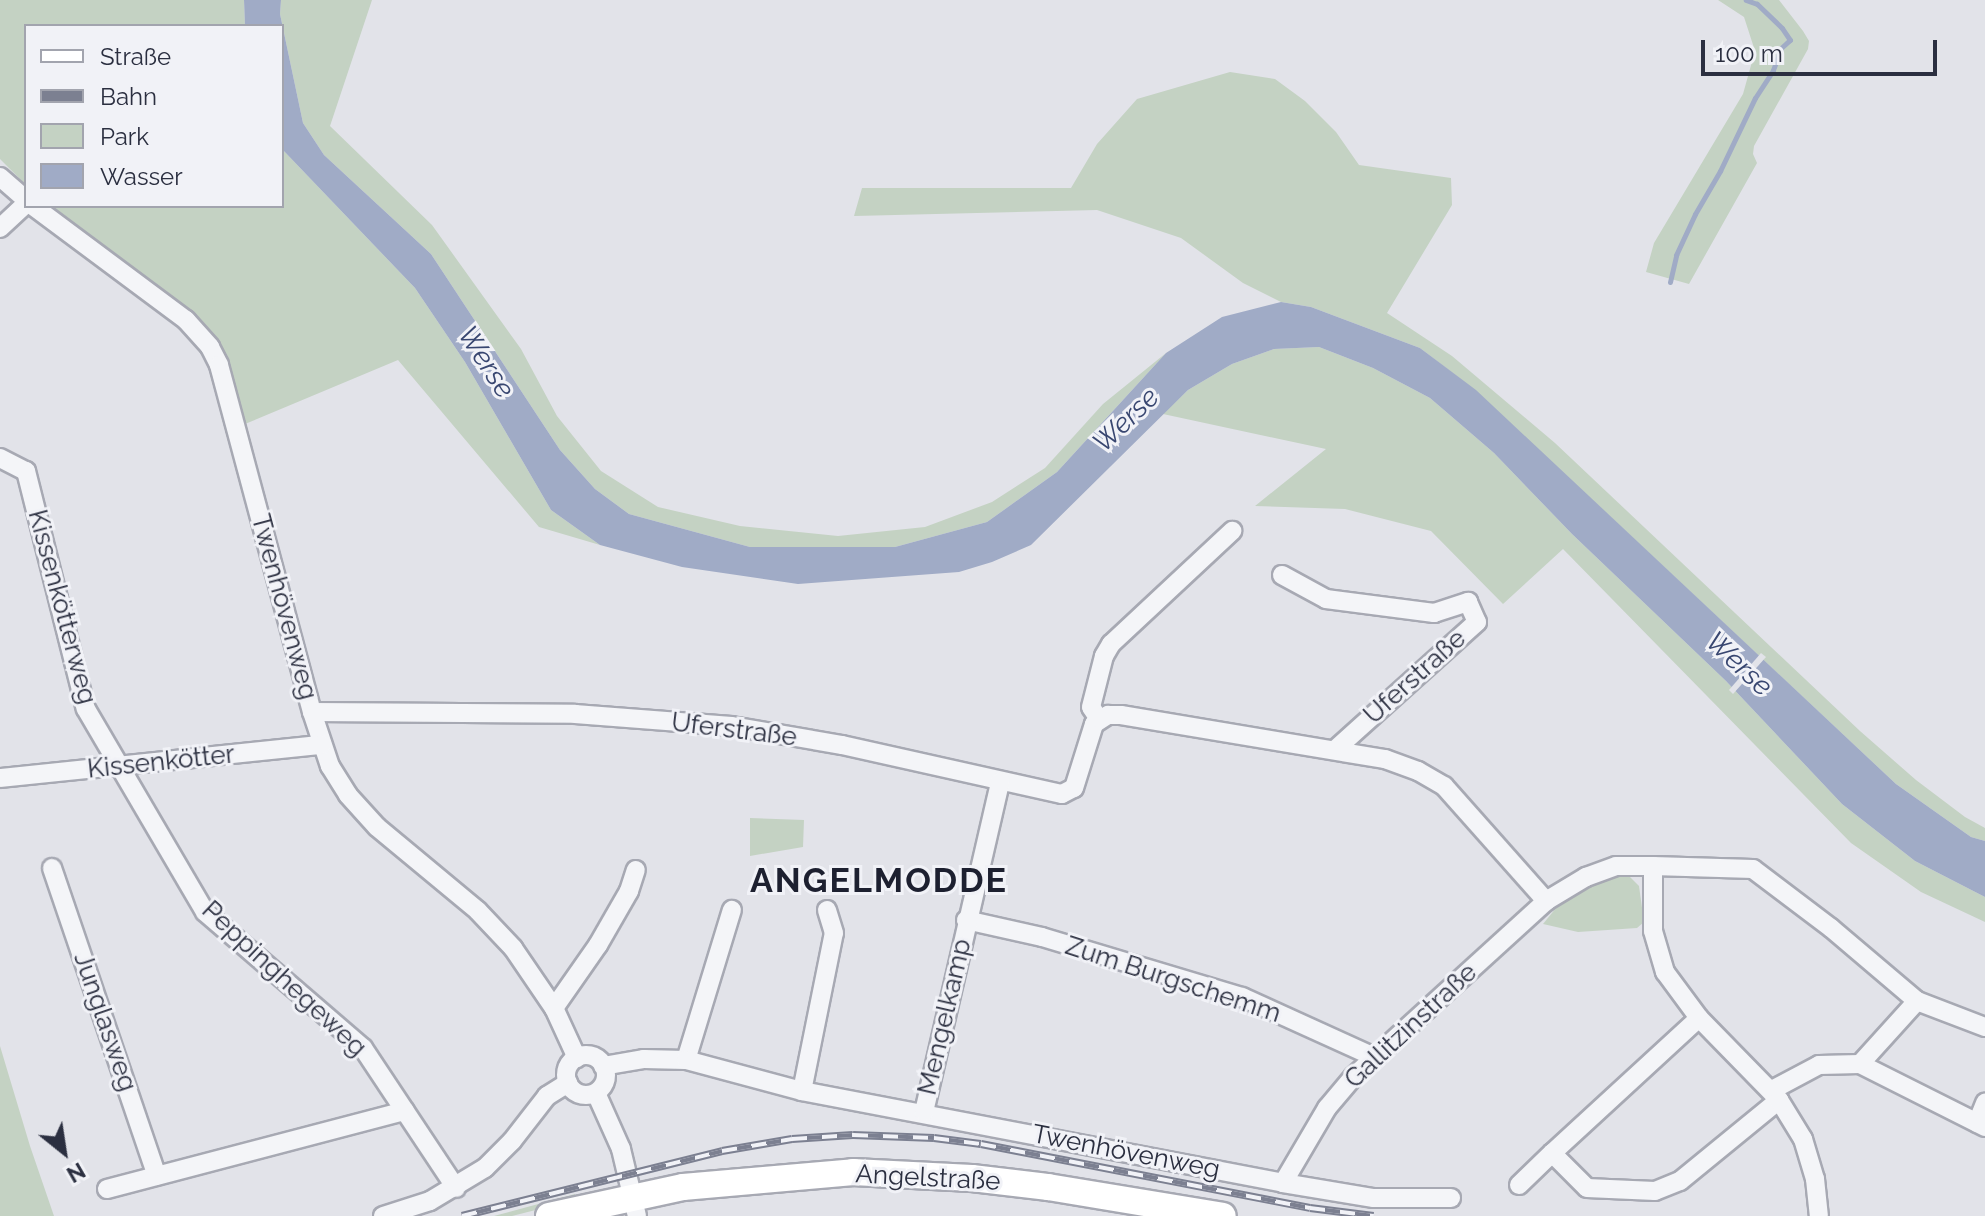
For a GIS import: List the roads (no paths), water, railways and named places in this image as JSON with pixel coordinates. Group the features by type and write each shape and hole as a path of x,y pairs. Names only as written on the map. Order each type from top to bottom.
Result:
{"street":[{"path":"0,177 24,200"},
{"path":"0,228 24,204"},
{"name":"Twenhövenweg","path":"36,208 186,320 210,347 219,365 322,745 348,795 377,827 478,911 513,948 554,1008 577,1058 589,1056 603,1066 644,1059 686,1060 802,1091 1283,1183 1374,1198 1451,1198"},
{"name":"Kissenkötterweg","path":"0,458 22,466 26,471 86,709 121,766"},
{"name":"Uferstraße","path":"1099,719 1091,707 1104,656 1111,644 1232,531"},
{"name":"Uferstraße","path":"1282,575 1326,599 1434,613 1468,602 1477,622 1335,750"},
{"name":"Uferstraße","path":"312,712 575,714 732,726 842,745 1055,794 1069,792 1078,778 1099,719"},
{"name":"Uferstraße","path":"1099,719 1121,715 1385,759 1444,786 1546,901"},
{"name":"Kissenkötter","path":"0,778 322,745"},
{"name":"Peppinghegeweg","path":"121,766 205,912 363,1048 456,1188"},
{"name":"Mengelkamp","path":"924,1112 1000,782"},
{"name":"Gallitzinstraße","path":"1283,1183 1327,1108 1374,1057 1546,901 1563,889 1616,866 1753,869 1831,928 1917,1001 1985,1027"},
{"path":"1653,866 1652,911 1656,950 1677,991 1699,1018 1776,1095 1803,1139 1815,1179 1819,1216"},
{"name":"Junglasweg","path":"52,868 157,1176"},
{"path":"554,1008 598,945 629,891 636,870"},
{"path":"686,1060 732,910"},
{"path":"802,1091 834,933 827,910"},
{"name":"Zum Burgschemm","path":"966,920 1042,937 1242,997 1374,1057"},
{"path":"1860,1064 1917,1001"},
{"path":"1519,1185 1699,1018"},
{"path":"568,1083 569,1066 577,1058"},
{"path":"1552,1153 1587,1188 1655,1191 1680,1181 1776,1095 1819,1065 1860,1064 1981,1125 1985,1103"},
{"path":"568,1083 581,1095 596,1093 605,1082 603,1066"},
{"path":"383,1216 430,1201 485,1168 512,1141 547,1096 568,1083"},
{"path":"596,1093 621,1149 635,1207"},
{"path":"107,1189 405,1111"},
{"name":"Angelstraße","path":"549,1216 635,1207 683,1187 794,1175 913,1174 1062,1189 1223,1216"}],"water":[{"path":"244,0 281,0 282,24 245,24"},
{"name":"Werse","path":"284,33 303,123 324,155 431,254 560,450 595,489 629,514 750,547 895,547 987,522 1057,472 1166,353 1222,317 1281,302 1311,307 1420,348 1476,390 1896,784 1971,837 1985,841 1985,897 1915,861 1842,804 1726,681 1572,534 1494,453 1430,398 1373,368 1319,347 1274,349 1232,364 1188,390 1031,545 959,572 798,584 682,567 600,545 551,510 465,362 415,288 284,151"}],"waterway":[{"path":"1670,282 1676,255 1695,214 1720,171 1755,98 1773,70 1781,48 1790,40 1757,4 1746,0"}],"railway":[{"path":"462,1216 722,1151 792,1139 853,1135 934,1138 981,1144 1310,1208 1374,1216"}],"district":[{"name":"ANGELMODDE","path":"879,881"}]}
